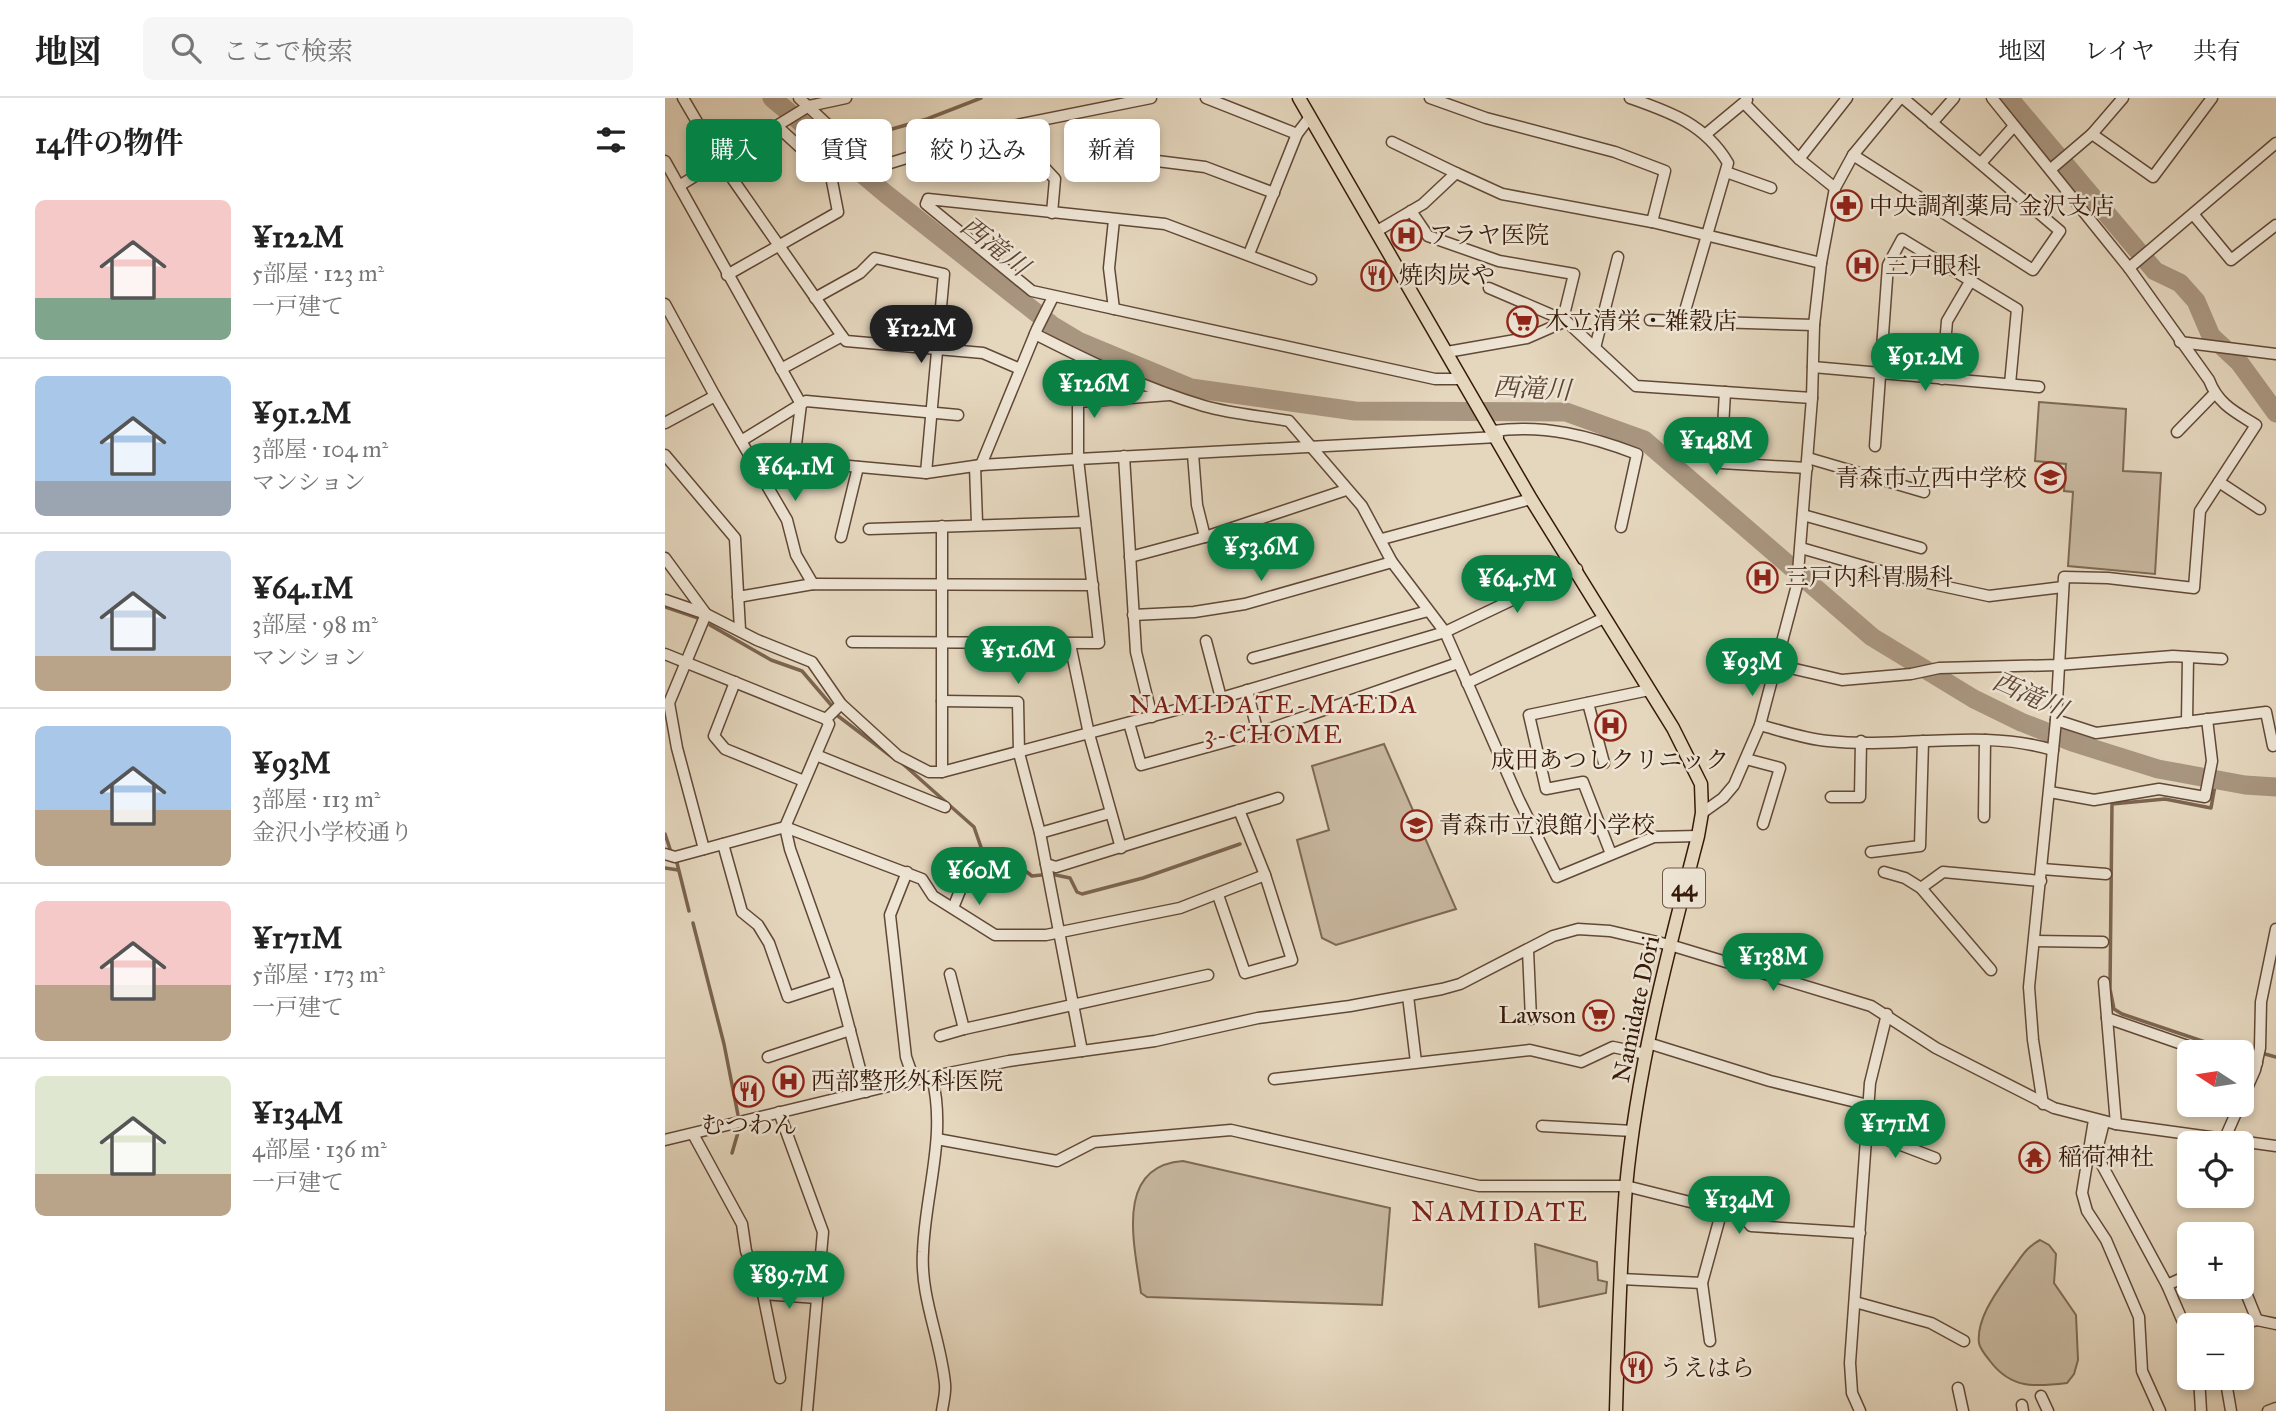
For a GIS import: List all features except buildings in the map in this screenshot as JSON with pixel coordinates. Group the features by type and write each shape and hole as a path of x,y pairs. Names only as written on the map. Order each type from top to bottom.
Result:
{"main road":[{"name":"Namidate Dōri","path":"1302,99 1531,499 1577,569 1695,769 1701,784 1702,813 1698,836 1647,1049 1633,1131 1626,1186 1616,1411"}],"street":[{"path":"683,98 696,119"},
{"path":"799,98 805,109 874,167 906,157"},
{"path":"782,123 805,109 846,98"},
{"path":"1047,119 1151,98"},
{"path":"1206,98 1297,134"},
{"path":"1430,98 1449,101 1486,118 1615,152 1665,171 1653,222"},
{"path":"1630,98 1646,101 1681,117 1706,134 1728,163 1682,321"},
{"path":"1799,159 1847,98"},
{"path":"1702,813 1734,785 1746,759 1760,725 1797,585 1812,398 1814,325 1821,262 1835,188 1853,155 1901,98 2060,231 2033,270 1853,155"},
{"path":"1933,123 1954,98"},
{"path":"1992,98 2014,126 2058,163 2209,380 2214,394 2224,406 2256,425 2200,512 2194,588 2108,578 2064,577 2056,723 2030,1000 2043,1104"},
{"path":"2058,163 2092,134 2123,98"},
{"path":"2092,134 2153,177 2212,98"},
{"path":"1706,134 1747,100 1799,159 1835,188"},
{"path":"1249,254 1297,134 1310,117"},
{"path":"727,275 838,212 831,176 782,125"},
{"path":"1981,163 2014,126"},
{"path":"1392,142 1502,194 1653,222 1821,262"},
{"path":"2129,268 2276,143"},
{"path":"1160,161 1205,167 1274,193"},
{"path":"666,165 801,404 794,461 926,473 978,466 1311,446 1530,427 1568,432 1637,454 1621,527"},
{"path":"1726,172 1771,188"},
{"path":"1377,231 1443,189 1456,173"},
{"path":"1050,174 1055,179 1052,213"},
{"path":"678,186 686,181"},
{"path":"734,182 778,248 846,341 983,354 1020,369"},
{"path":"1311,279 1165,224 928,199 926,204 1017,282 1032,291 1435,379 1462,380"},
{"path":"1411,211 1428,236 1499,261 1574,274 1565,320"},
{"path":"2193,214 2231,260 2276,225"},
{"path":"1114,220 1109,268 1114,309"},
{"path":"1875,446 1888,265 1902,239 2017,309 2010,384"},
{"path":"1595,348 1618,257"},
{"path":"815,298 860,274 875,258 944,274 926,473"},
{"path":"1942,379 1947,321 1972,280"},
{"path":"1489,288 1565,320 1636,386 1812,398"},
{"path":"977,523 978,466 1053,297"},
{"path":"665,304 787,520 796,555 813,584"},
{"path":"1447,352 1527,338 1565,320"},
{"path":"1650,320 1814,325"},
{"path":"1036,331 1115,375 1224,410 1289,421 1362,506 1392,562 1444,632 1557,877 1654,837 1698,836"},
{"path":"781,369 842,336"},
{"path":"2180,342 2276,354"},
{"path":"1812,367 2039,387"},
{"path":"852,642 1099,643 1078,459 1078,380"},
{"path":"1725,392 1721,463 1807,463 1924,492"},
{"path":"2177,432 2214,394"},
{"path":"1078,402 1173,395"},
{"path":"665,423 715,396"},
{"path":"741,440 806,401 958,415"},
{"path":"1193,454 1197,505 1205,537"},
{"path":"665,455 735,538 740,630"},
{"path":"1124,456 1136,652 1152,717"},
{"path":"841,537 857,467"},
{"path":"2220,482 2260,509"},
{"path":"1130,557 1205,537 1346,490"},
{"path":"1382,539 1531,499"},
{"path":"1803,515 1921,548"},
{"path":"869,529 977,523 1085,522"},
{"path":"942,526 942,772"},
{"path":"1801,548 1905,578 1989,596 2063,587"},
{"path":"665,558 706,614"},
{"path":"1133,615 1194,612 1245,604 1392,562"},
{"path":"665,600 706,614 757,640 812,662 841,704 898,756 929,772 942,772 1221,698 1444,632 1577,569"},
{"path":"739,597 813,584 1093,585"},
{"path":"1253,657 1428,611"},
{"path":"704,849 677,748 669,703 706,614"},
{"path":"1467,683 1604,618"},
{"path":"1206,641 1221,698"},
{"path":"1070,644 1089,734 1121,849"},
{"path":"665,654 826,719 829,724 785,827 837,981 866,1092"},
{"path":"1777,665 1842,680 1911,674 1939,668 2058,665 2188,657 2222,659"},
{"path":"2187,722 2188,657"},
{"path":"1129,723 1141,765 1258,733 1458,663"},
{"path":"735,682 714,736 725,749 804,781"},
{"path":"1247,690 1258,733"},
{"path":"1611,854 1583,782 1546,789 1529,715 1649,690"},
{"path":"942,701 1018,702 1019,753 1040,833 1082,1051"},
{"path":"1588,703 1604,763"},
{"path":"826,719 841,704"},
{"path":"2056,723 2096,733 2266,712 2273,746"},
{"path":"2050,792 2094,800 2159,789 2205,797 2212,761 2207,719"},
{"path":"1760,725 1828,741 1985,740 2053,748"},
{"path":"1985,740 1985,817"},
{"path":"1831,797 1860,797 1861,741"},
{"path":"1871,852 1920,846 1923,741"},
{"path":"816,755 945,807"},
{"path":"1746,759 1780,768 1763,824"},
{"path":"1047,871 1278,798"},
{"path":"1218,895 1245,973 1291,960 1265,875 1239,810"},
{"path":"1040,833 1111,813"},
{"path":"665,854 675,857 785,827 907,872 922,880 933,896 995,935 1059,934 1180,908 1265,875"},
{"path":"723,844 742,912 758,925 769,943 788,997 837,981"},
{"path":"953,908 974,856"},
{"path":"2042,869 2106,874"},
{"path":"907,872 890,915 906,1058 914,1080"},
{"path":"1884,872 1905,878 1921,888 1991,970"},
{"path":"1921,888 1943,872 2041,881"},
{"path":"665,1140 914,1080 1009,1061 1155,1041 1258,1018 1408,996 1459,984 1553,936 1579,929 1610,931 1670,945 1887,1014 1936,1048 2043,1104 2099,1121 2177,1132"},
{"path":"2229,1131 2257,1063 2262,1002 2276,929"},
{"path":"2034,941 2103,942"},
{"path":"1528,950 1531,1019"},
{"path":"950,974 964,1028"},
{"path":"940,1036 964,1028 1208,975"},
{"path":"2104,982 2116,1124"},
{"path":"1408,996 1416,1062"},
{"path":"1860,1411 1852,1393 1850,1363 1868,1105 1887,1014"},
{"path":"2107,1018 2177,1042"},
{"path":"768,1057 850,1030"},
{"path":"1274,1079 1531,1050 1581,1062 1613,1047 1647,1049 1868,1105"},
{"path":"932,1077 938,1102 937,1139 923,1252 925,1286 946,1385 942,1411"},
{"path":"779,1112 823,1232 807,1411"},
{"path":"2099,1121 2096,1154 2167,1285 2179,1313"},
{"path":"2099,1121 2082,1193 2087,1211 2106,1240 2139,1317 2142,1371 2160,1411"},
{"path":"1542,1126 1633,1131"},
{"path":"937,1139 1057,1161 1094,1142 1231,1130 1479,1186 1626,1186 1723,1210 1744,1217 1751,1226 1860,1233"},
{"path":"1867,1132 1935,1158"},
{"path":"693,1134 742,1224 746,1251 763,1294 780,1378"},
{"path":"2254,1143 2276,1146"},
{"path":"1710,1341 1702,1283 1723,1210"},
{"path":"1622,1279 1702,1283"},
{"path":"2167,1285 2177,1280"},
{"path":"763,1294 817,1298"},
{"path":"2248,1299 2257,1320"},
{"path":"1855,1302 1931,1323 1964,1341"},
{"path":"2254,1321 2276,1324"},
{"path":"1958,1388 1963,1411"},
{"path":"2200,1390 2201,1411"},
{"path":"2227,1390 2231,1411"},
{"path":"2041,1396 2048,1411"},
{"path":"2268,1411 2276,1408"}],"shaded area":[{"path":"2039,402 2126,409 2123,471 2161,473 2155,574 2068,566 2073,492 2064,491 2066,464 2035,461"},
{"path":"1384,744 1456,909 1336,945 1322,938 1297,840 1329,830 1312,766"},
{"path":"1183,1161 1390,1208 1382,1305 1147,1297 1141,1293 1133,1232 1137,1193 1146,1177 1161,1166"},
{"path":"2040,1240 2049,1245 2056,1254 2054,1283 2076,1315 2078,1360 2074,1374 2067,1383 2034,1385 2006,1377 1983,1352 1979,1343 1984,1314 1994,1296 2024,1254"},
{"path":"1535,1244 1597,1262 1598,1280 1607,1282 1606,1293 1539,1307"}],"waterway":[{"name":"西滝川","path":"772,98 886,194 1053,326 1078,341 1191,388 1355,411 1566,412 1644,440 1872,637 1974,699 2021,722 2072,742 2158,769 2245,785 2276,787"},
{"path":"892,129 981,98"},
{"name":"西滝川","path":"2009,98 2155,271 2180,283 2196,301 2211,336 2239,362 2276,413"},
{"path":"665,607 698,618"},
{"path":"710,625 771,660 802,671 832,706"},
{"path":"838,716 896,760"},
{"path":"903,764 974,827 982,850 1011,860 1032,876 1051,874 1070,878 1077,892 1082,894 1143,878 1240,844"},
{"path":"2199,1040 2114,1009 2110,989 2112,804 2165,799 2211,808 2216,780"},
{"path":"665,834 670,849"},
{"path":"677,863 689,911"},
{"path":"665,868 678,870"},
{"path":"693,923 724,1044 738,1115"},
{"path":"2265,1054 2276,1057"},
{"path":"732,1153 739,1129"}],"place":[{"name":"中央調剤薬局 金沢支店","path":"1846,206"},
{"name":"アラヤ医院","path":"1406,235"},
{"name":"三戸眼科","path":"1862,266"},
{"name":"焼肉炭や","path":"1376,275"},
{"name":"木立清栄・雑穀店","path":"1522,321"},
{"name":"青森市立西中学校","path":"2050,478"},
{"name":"三戸内科胃腸科","path":"1762,577"},
{"name":"成田あつしクリニック","path":"1610,726"},
{"name":"青森市立浪館小学校","path":"1416,825"},
{"name":"Lawson","path":"1599,1015"},
{"name":"西部整形外科医院","path":"788,1081"},
{"name":"むつわん","path":"749,1091"},
{"name":"稲荷神社","path":"2035,1157"},
{"name":"うえはら","path":"1636,1368"}],"district":[{"name":"NAMIDATE-MAEDA 3-CHOME","path":"1274,719"},
{"name":"NAMIDATE","path":"1500,1211"}]}
